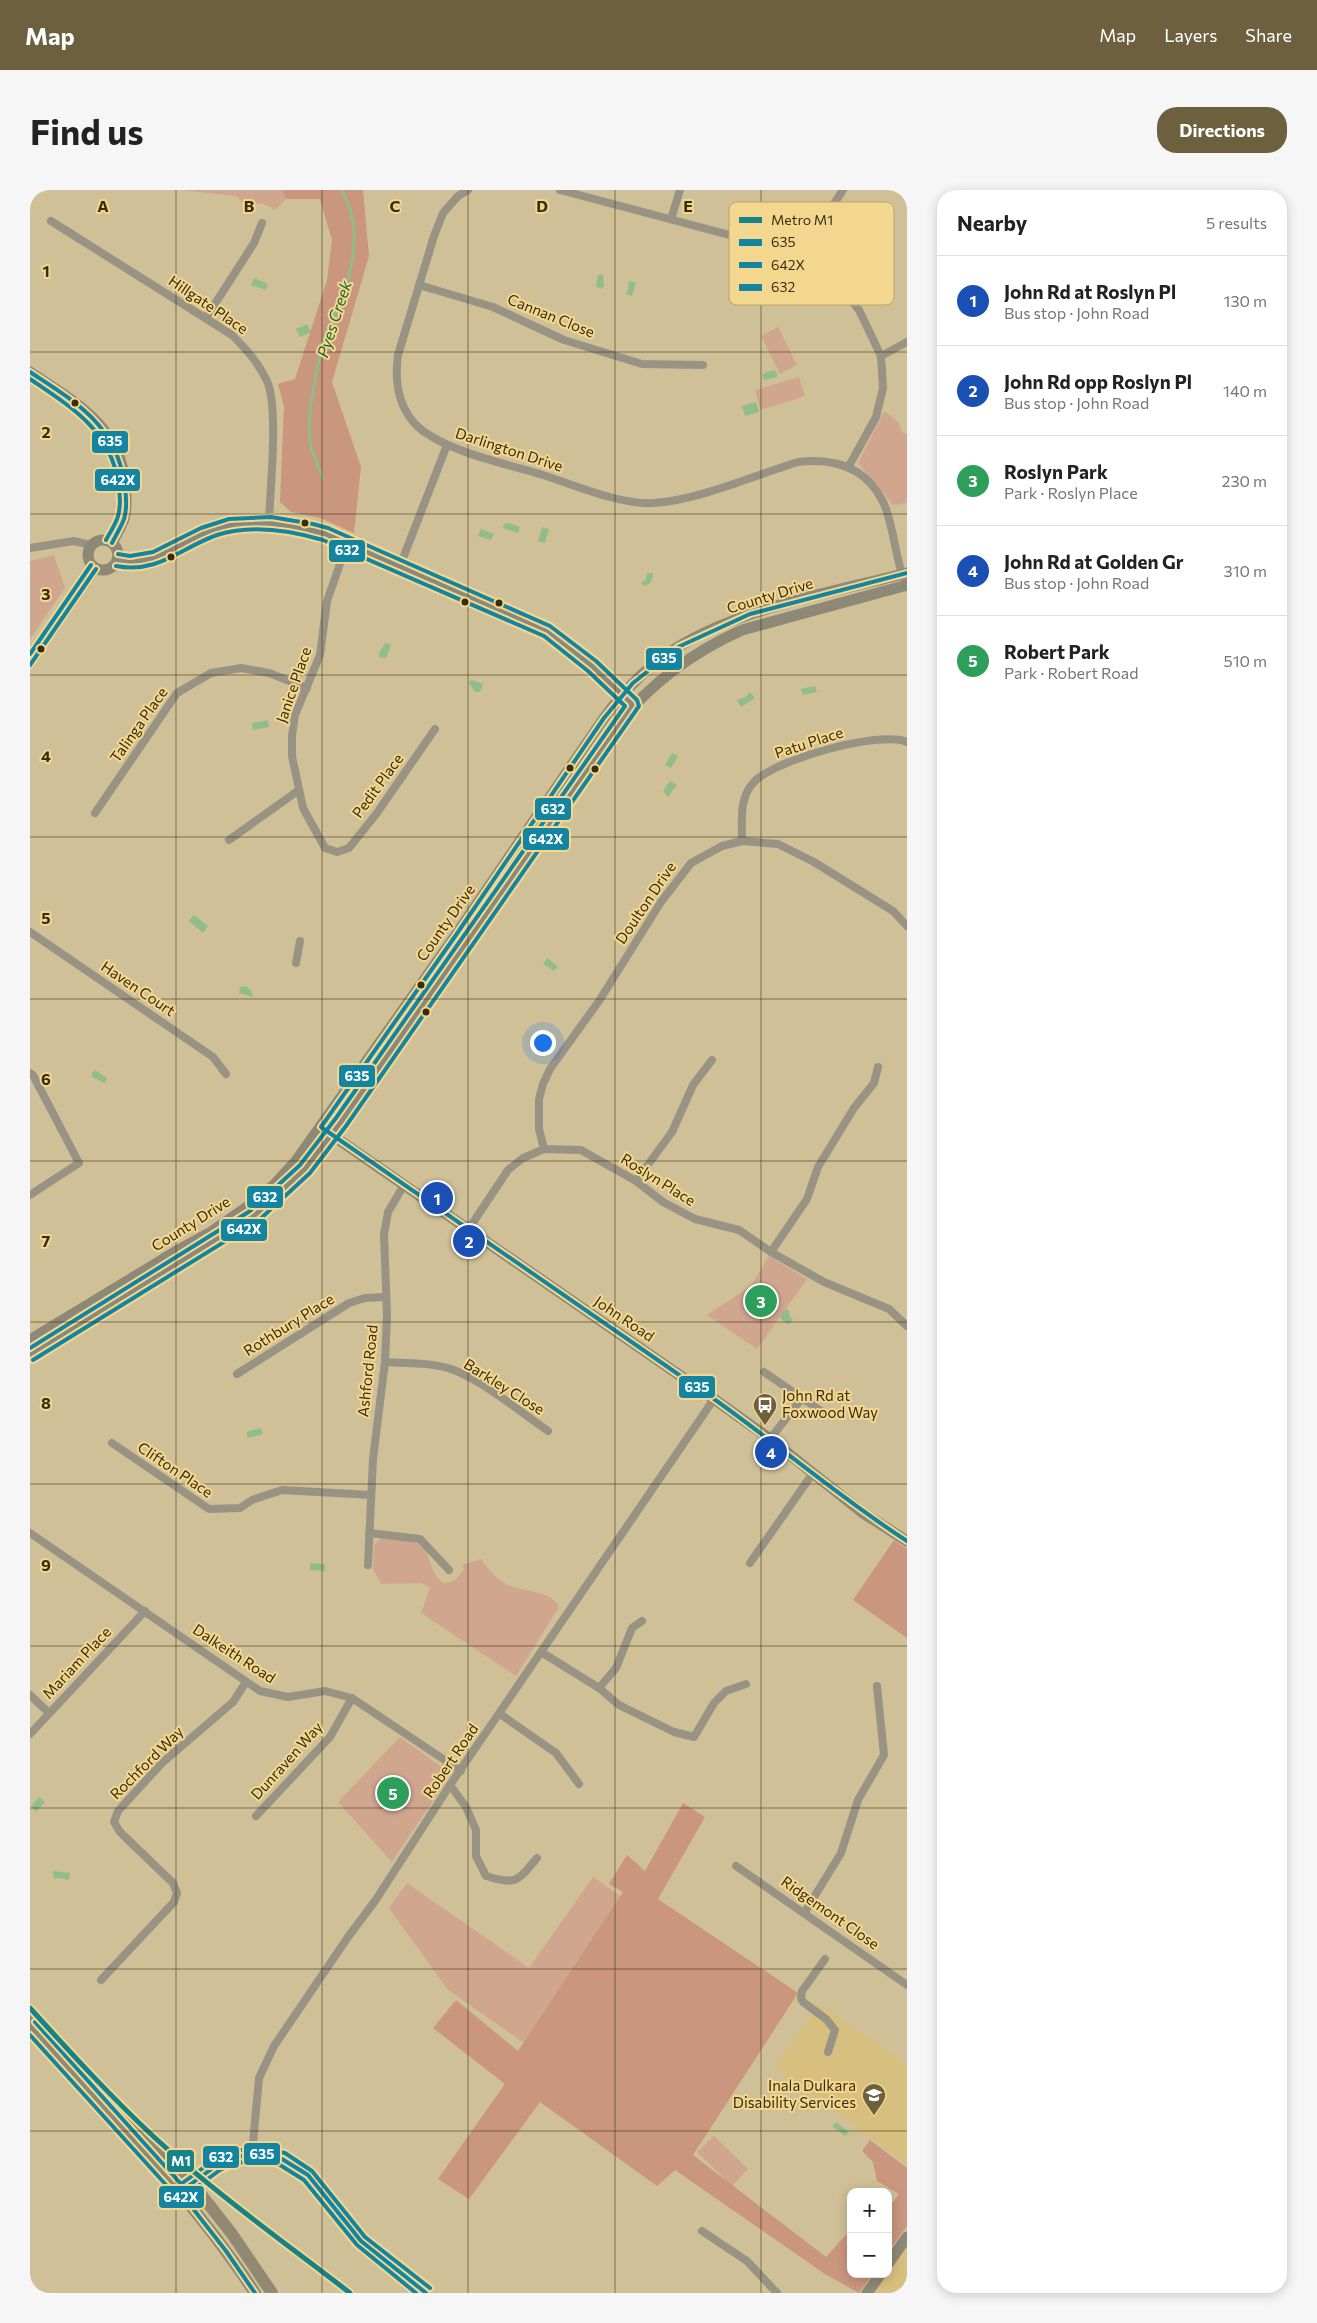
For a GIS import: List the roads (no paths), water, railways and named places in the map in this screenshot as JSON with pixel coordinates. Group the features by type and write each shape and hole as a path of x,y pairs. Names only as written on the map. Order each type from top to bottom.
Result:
{"main road":[{"path":"30,372 77,404 109,433 117,449 125,475 126,500 124,519 112,543"},
{"path":"117,560 136,564 149,562 196,536 236,525 269,522 305,528 400,566 547,631 592,666 634,705"},
{"path":"99,540 112,543 117,551 117,560 111,568 106,570 96,569 88,558 91,545 99,540"},
{"name":"County Drive","path":"30,1340 211,1232 274,1185 296,1161 321,1127 456,935 604,718 622,695 653,665 678,646 750,614 905,580"},
{"name":"County Drive","path":"30,1355 254,1216 305,1169 331,1135 584,772 634,705 661,679 686,659 717,641 742,630 905,580"},
{"name":"John Road","path":"321,1127 714,1399 770,1439 863,1513 907,1540"},
{"path":"30,2012 124,2117 192,2183 232,2234 272,2293"},
{"path":"30,2026 180,2192 226,2251 255,2293"},
{"path":"892,2258 907,2237"},
{"path":"868,2293 878,2278"}],"street":[{"name":"Darlington Drive","path":"468,190 455,193 443,213 398,355 396,374 398,392 407,413 422,430 447,445 606,495 651,504 686,498 798,462 827,461 849,466 870,484 884,503 905,580"},
{"path":"560,190 729,235"},
{"path":"671,219 680,190"},
{"path":"835,202 843,190"},
{"name":"Hillgate Place","path":"51,220 232,335 252,355 268,382 272,407 269,522"},
{"path":"206,318 254,243 262,223"},
{"name":"Cannan Close","path":"419,285 493,307 564,340 642,364 703,365"},
{"path":"849,466 876,417 883,388 881,356 855,305"},
{"path":"881,356 907,342"},
{"path":"400,566 447,445"},
{"path":"30,548 74,541 91,545"},
{"name":"Janice Place","path":"337,852 325,848 304,808 292,756 292,736 295,715 320,655 327,601 347,544"},
{"path":"30,665 96,569"},
{"name":"Talinga Place","path":"95,813 177,693 211,673 241,668 270,673 307,688"},
{"name":"Pedit Place","path":"337,852 349,848 377,813 435,729"},
{"name":"Patu Place","path":"742,841 742,805 753,782 783,763 868,739 901,739 907,742"},
{"path":"228,840 299,790"},
{"name":"Doulton Drive","path":"544,1149 539,1129 539,1098 542,1084 550,1069 599,1001 661,902 691,863 722,846 742,841 778,844 814,862 893,911 907,926"},
{"name":"Haven Court","path":"30,932 213,1057 226,1074"},
{"path":"296,964 300,941"},
{"path":"636,1181 672,1132 693,1085 712,1060"},
{"path":"771,1252 807,1199 818,1167 854,1108 874,1083 878,1067"},
{"path":"30,1073 33,1075 79,1163 30,1195"},
{"name":"Roslyn Place","path":"468,1230 508,1170 523,1158 544,1149 581,1150 636,1181 663,1202 696,1219 739,1230 771,1252 824,1282 888,1309 907,1326"},
{"name":"Ashford Road","path":"368,1565 376,1427 385,1362 383,1251 385,1224 394,1198 404,1185"},
{"name":"Rothbury Place","path":"237,1374 349,1303 366,1298 385,1297"},
{"name":"Barkley Close","path":"385,1362 454,1370 485,1388 548,1431"},
{"path":"764,1372 824,1413"},
{"path":"770,1439 802,1398"},
{"name":"Robert Road","path":"252,2154 256,2094 265,2063 284,2030 375,1901 450,1785 714,1399"},
{"name":"Clifton Place","path":"112,1444 209,1510 240,1508 252,1500 282,1490 371,1496"},
{"path":"750,1563 813,1473"},
{"name":"Dalkeith Road","path":"30,1532 260,1691 274,1696 288,1697 325,1690 352,1698 461,1771"},
{"path":"369,1533 420,1539 450,1570"},
{"name":"Mariam Place","path":"30,1734 145,1611"},
{"path":"599,1688 616,1668 632,1628 642,1621"},
{"path":"541,1652 599,1688 619,1705 674,1732 694,1737 714,1703 726,1691 746,1684"},
{"name":"Rochford Way","path":"101,1980 174,1902 177,1893 173,1883 120,1832 114,1822 118,1811 162,1763 233,1702 246,1682"},
{"path":"804,1912 841,1853 858,1800 884,1755 877,1686"},
{"path":"30,1695 49,1713"},
{"name":"Dunraven Way","path":"256,1816 330,1737 352,1698"},
{"path":"500,1714 556,1753 579,1784"},
{"path":"450,1785 466,1807 476,1830 476,1856 486,1876 508,1882 522,1876 537,1858"},
{"name":"Ridgemont Close","path":"736,1866 907,1984"},
{"path":"825,1959 802,1991 801,1998 803,2002 826,2020 835,2030 828,2052"},
{"path":"180,2192 225,2160 252,2154 275,2157 300,2169 314,2182 361,2241 426,2293"},
{"path":"702,2231 747,2261 777,2293"}],"waterway":[{"name":"Pyes Creek","path":"323,479 311,447 309,432 315,377 324,340 346,288 354,245 352,216 341,190"}],"metro line":[{"name":"M1","path":"30,2008 106,2090 177,2158 250,2217 350,2293"}],"place":[{"name":"John Rd at Roslyn Pl","path":"437,1198"},
{"name":"John Rd opp Roslyn Pl","path":"469,1241"},
{"name":"Roslyn Park","path":"761,1301"},
{"name":"John Rd at Foxwood Way","path":"765,1426"},
{"name":"John Rd at Golden Gr","path":"771,1452"},
{"name":"Robert Park","path":"393,1793"},
{"name":"Inala Dulkara Disability Services","path":"874,2116"}]}
